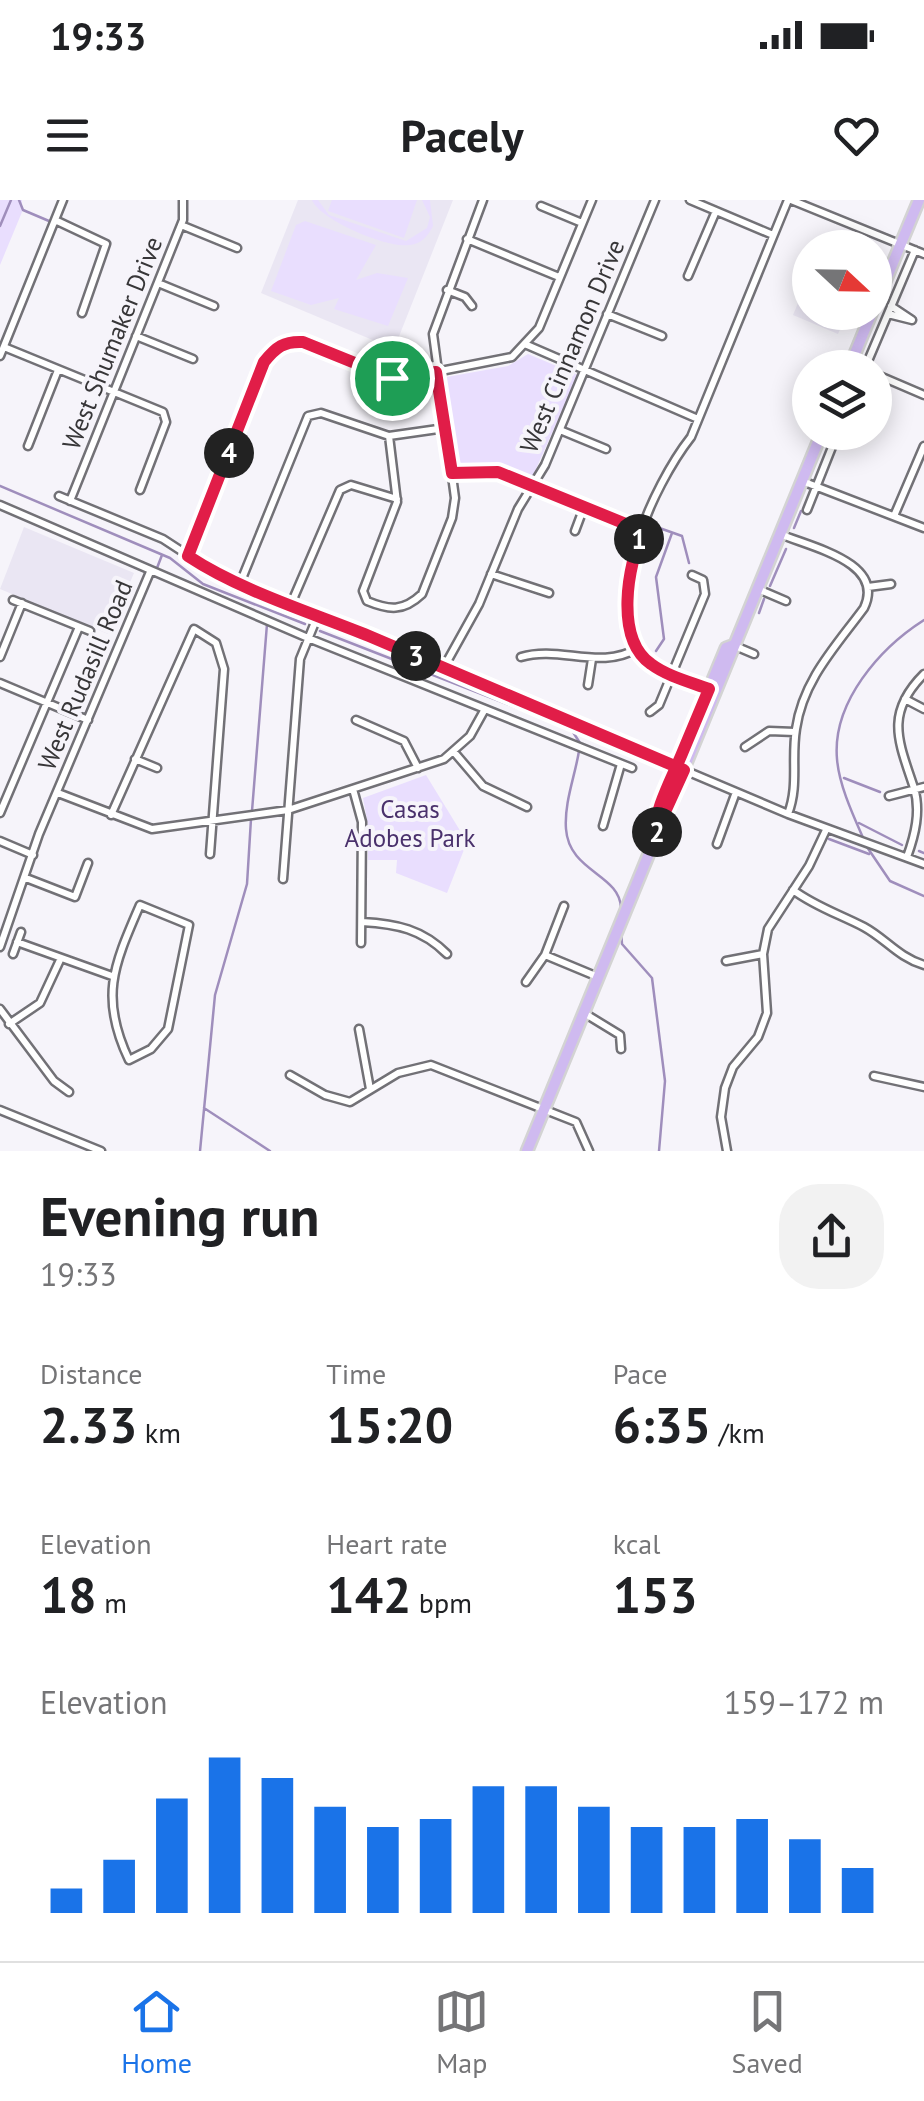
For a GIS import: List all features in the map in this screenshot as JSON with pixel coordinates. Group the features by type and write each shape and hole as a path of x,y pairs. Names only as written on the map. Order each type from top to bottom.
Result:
{"main road":[{"path":"892,265 919,200"},
{"path":"528,1151 598,977 597,966 610,946 654,836 654,822 734,646 815,450"},
{"path":"680,768 726,648 734,646"}],"street":[{"path":"0,356 63,200"},
{"name":"West Shumaker Drive","path":"70,501 181,225 184,200"},
{"path":"390,436 397,499 360,594 388,610 413,603 422,594 452,518 452,473 432,334 483,200"},
{"path":"188,556 264,362 274,348 288,341 303,342 392,378 512,357 527,346 592,200"},
{"name":"West Cinnamon Drive","path":"444,667 560,430 655,200"},
{"path":"690,200 773,235"},
{"path":"709,689 650,664 638,648 628,597 628,572 668,466 698,419 790,200 924,254"},
{"path":"542,206 582,223"},
{"path":"688,276 716,211"},
{"path":"55,220 107,242 82,312"},
{"path":"181,225 237,248"},
{"path":"467,239 560,277"},
{"path":"873,350 915,250"},
{"path":"158,283 214,306"},
{"path":"446,290 466,297 472,306"},
{"path":"607,314 662,336"},
{"path":"136,336 193,359"},
{"path":"527,346 698,419"},
{"path":"4,348 168,415 140,490"},
{"path":"28,446 58,370"},
{"path":"892,381 924,394"},
{"path":"241,582 304,423 313,412 390,436 445,428"},
{"path":"560,430 606,449"},
{"path":"894,516 924,446"},
{"path":"807,510 833,450"},
{"path":"452,473 498,472 643,531"},
{"path":"802,481 924,528"},
{"path":"291,604 345,484 397,499"},
{"path":"59,496 163,540 188,556 291,604 826,830 924,864"},
{"path":"0,507 308,638 632,768"},
{"path":"575,531 584,507"},
{"path":"780,534 856,566 868,587 864,608 811,682 795,732 798,786 788,814"},
{"name":"West Rudasill Road","path":"0,947 33,855 150,572"},
{"path":"491,574 549,593"},
{"path":"650,712 659,705 706,594 703,580 692,575"},
{"path":"868,587 891,584"},
{"path":"757,588 786,601"},
{"path":"618,598 628,597"},
{"path":"0,656 18,602 90,631"},
{"path":"283,879 300,659 318,615"},
{"path":"0,813 79,627"},
{"path":"111,815 194,629 216,643 224,669 210,854"},
{"path":"734,646 754,654"},
{"path":"520,656 534,652 617,658 638,648"},
{"path":"588,685 592,659"},
{"path":"907,857 917,814 914,790 897,740 906,699 924,674"},
{"path":"0,683 88,720"},
{"path":"906,699 924,709"},
{"path":"58,793 152,829 212,824 288,810 418,768 454,752 471,736 486,709"},
{"path":"356,720 404,741 418,768"},
{"path":"744,747 770,731 795,732"},
{"path":"888,741 897,740"},
{"path":"454,752 482,786 527,808"},
{"path":"135,759 157,768"},
{"path":"602,826 621,764"},
{"path":"889,796 924,788"},
{"path":"353,789 362,822 361,943"},
{"path":"717,844 736,792"},
{"path":"727,1151 720,1117 725,1088 733,1066 758,1037 767,1013 763,954 768,928 826,830"},
{"path":"0,841 33,855"},
{"path":"26,878 75,897 88,863"},
{"path":"793,890 822,911 867,928 906,960 924,965"},
{"path":"140,905 189,926 168,1030 151,1048 129,1060 115,1026 112,976 140,905"},
{"path":"526,982 544,955 564,906"},
{"path":"362,922 395,924 418,932 448,954"},
{"path":"12,954 21,932"},
{"path":"17,942 112,976"},
{"path":"726,960 763,954"},
{"path":"544,955 598,977"},
{"path":"10,1024 40,1003 60,960"},
{"path":"583,1012 620,1035 620,1049"},
{"path":"1,1013 54,1081 69,1092"},
{"path":"359,1028 370,1090"},
{"path":"290,1075 338,1100 350,1102 398,1072 431,1065 576,1122 589,1151"},
{"path":"874,1076 924,1087"},
{"path":"0,1110 101,1151"}],"shaded area":[{"path":"298,200 453,200 394,349 261,293"},
{"path":"24,527 134,573 108,634 0,589"}],"green space":[{"path":"0,200 22,200 22,212 0,265"},
{"path":"312,200 318,200 329,215 406,241 427,228 430,217 422,200 430,200 433,226 424,239 400,245 356,232 328,216"},
{"path":"332,200 417,200 404,238 328,211"},
{"path":"305,221 376,245 356,280 377,273 408,278 388,326 334,309 339,298 311,305 271,291 296,225"},
{"path":"528,354 578,375 531,480 487,467 455,468 441,378 508,366"},
{"name":"Casas Adobes Park","path":"426,775 467,842 447,893 396,873 397,860 368,860 363,798"}],"waterway":[{"path":"0,226 11,200"},
{"path":"19,200 23,210 49,221"},
{"path":"0,486 170,558 203,584 305,624"},
{"path":"794,528 801,511"},
{"path":"651,525 682,536 689,563"},
{"path":"656,651 664,639 656,577 672,533"},
{"path":"770,586 786,549"},
{"path":"157,568 162,555"},
{"path":"759,613 764,599"},
{"path":"864,840 838,769 837,738 842,717 876,661 924,620"},
{"path":"252,811 267,624"},
{"path":"320,631 571,729 580,743"},
{"path":"579,751 567,809 569,843 584,864 612,887 621,908"},
{"path":"844,778 880,792"},
{"path":"200,1151 215,995 247,884 251,819"},
{"path":"859,823 902,845"},
{"path":"829,839 869,854"},
{"path":"867,847 890,881 924,896"},
{"path":"919,851 924,853"},
{"path":"621,931 622,944 652,978 665,1081 659,1151"},
{"path":"204,1108 270,1151"}],"route":[{"path":"392,378 303,342 288,341 274,348 264,362 188,556 209,570 589,728 632,748 664,762 676,767 684,770 654,836 654,822 676,767 709,689 650,664 636,644 627,588 632,557 643,531 498,472 452,473 436,372 400,380 392,378"}]}
